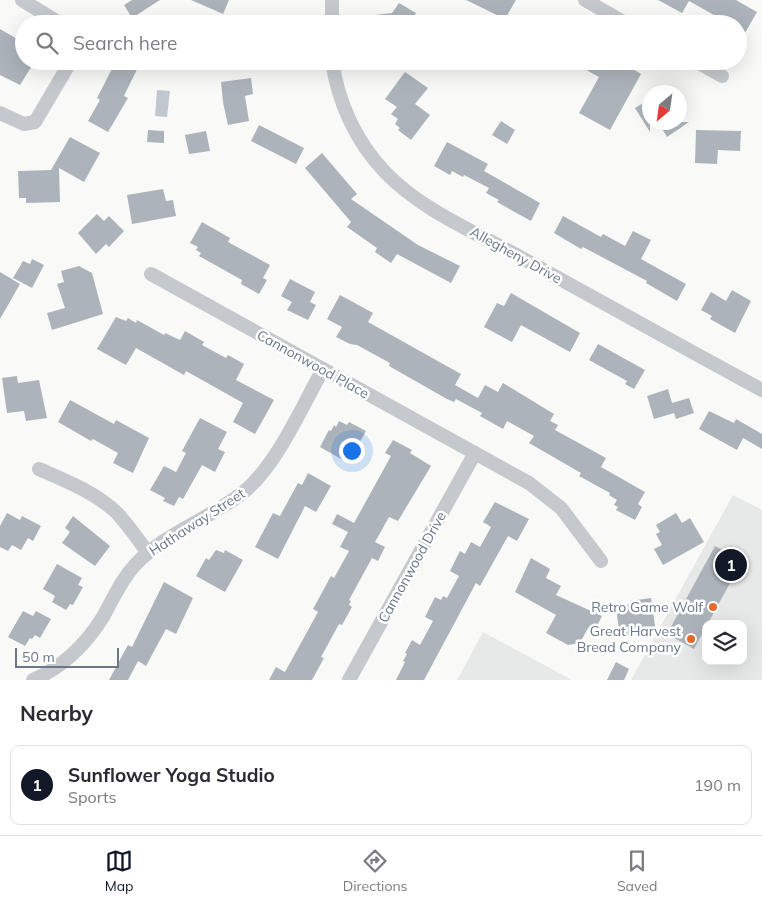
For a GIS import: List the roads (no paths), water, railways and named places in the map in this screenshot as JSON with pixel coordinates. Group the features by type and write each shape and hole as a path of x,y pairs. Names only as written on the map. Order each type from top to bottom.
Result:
{"street":[{"path":"22,0 46,15"},
{"path":"332,0 332,15"},
{"path":"584,0 612,15"},
{"path":"0,113 19,123 29,124 40,117 66,70"},
{"name":"Allegheny Drive","path":"334,70 346,115 368,152 404,190 455,221 762,390"},
{"path":"711,70 722,76"},
{"name":"Cannonwood Place","path":"151,274 529,483 552,499 570,518 601,561"},
{"name":"Hathaway Street","path":"33,680 50,671 76,651 96,627 128,573 148,553 235,498 260,477 323,370"},
{"name":"Cannonwood Drive","path":"349,680 476,454"},
{"path":"39,469 86,491 107,505 126,523 148,553"}],"place":[{"name":"Sunflower Yoga Studio","path":"731,565"},
{"name":"Retro Game Wolf","path":"713,607"},
{"name":"Great Harvest Bread Company","path":"691,639"}]}
